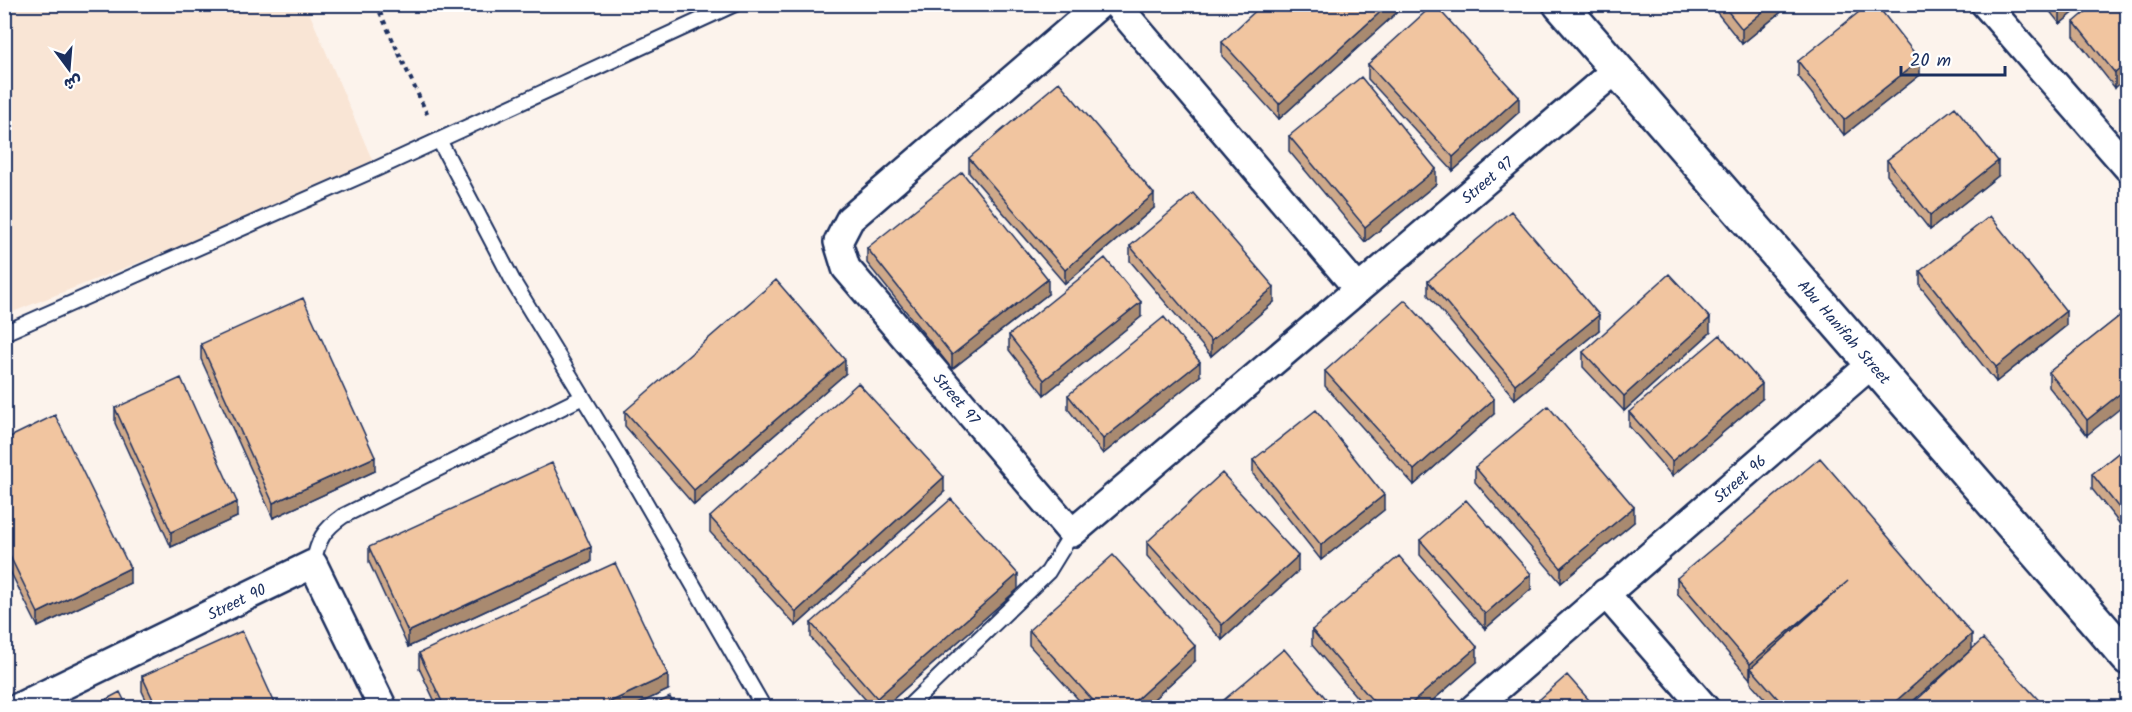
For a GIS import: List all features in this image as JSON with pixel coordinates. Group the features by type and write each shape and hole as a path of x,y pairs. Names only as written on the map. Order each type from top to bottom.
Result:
{"street":[{"name":"Street 97","path":"1100,4 850,219 838,242 846,268 1072,533 1617,69"},
{"path":"1116,4 1358,289"},
{"name":"Abu Hanifah Street","path":"1560,4 2126,653"},
{"path":"1984,4 2123,155"},
{"name":"Street 96","path":"1474,708 1873,363"},
{"path":"313,564 383,708"},
{"name":"Street 90","path":"17,708 313,564"},
{"path":"1605,593 1705,708"}],"lane":[{"path":"4,333 439,140 735,4"},
{"path":"439,140 515,285 764,708"},
{"path":"313,564 317,545 322,536 343,516 583,397"},
{"path":"907,708 1048,572 1072,533"}],"path":[{"path":"376,4 439,140"}],"shaded area":[{"path":"5,5 306,5 376,169 5,315"}],"building":[{"path":"1263,4 1389,4 1279,104 1222,42"},
{"path":"1434,4 1519,97 1453,157 1368,64"},
{"path":"1722,4 1772,4 1742,29"},
{"path":"1869,4 1876,4 1920,60 1844,120 1798,61"},
{"path":"2095,4 2127,4 2127,63 2115,73 2074,22"},
{"path":"1361,77 1436,169 1365,227 1289,136"},
{"path":"1059,82 1154,194 1065,270 969,158"},
{"path":"1955,107 1998,161 1930,215 1887,160"},
{"path":"962,172 1048,279 952,355 867,248"},
{"path":"1193,193 1274,287 1211,341 1130,246"},
{"path":"1511,211 1599,315 1515,384 1428,281"},
{"path":"1990,216 2066,311 1996,367 1920,271"},
{"path":"1105,258 1141,302 1044,380 1009,335"},
{"path":"1669,274 1710,318 1624,396 1583,352"},
{"path":"776,280 845,360 694,490 625,411"},
{"path":"303,298 375,457 273,503 201,344"},
{"path":"1405,300 1494,399 1414,470 1325,371"},
{"path":"2126,311 2127,388 2087,420 2049,372"},
{"path":"1164,317 1200,362 1103,439 1068,395"},
{"path":"1720,335 1762,384 1672,461 1629,412"},
{"path":"181,378 237,502 171,532 115,408"},
{"path":"858,383 944,477 796,612 710,517"},
{"path":"1548,406 1634,507 1561,568 1475,467"},
{"path":"1316,410 1384,495 1321,545 1253,460"},
{"path":"55,415 130,568 38,613 4,544 4,440"},
{"path":"2127,446 2127,518 2092,474"},
{"path":"1820,458 1972,634 1888,708 1786,708 1751,668 1848,581 1750,664 1677,578"},
{"path":"552,463 591,547 408,632 369,547"},
{"path":"1222,473 1298,556 1222,625 1147,542"},
{"path":"951,499 1018,574 877,698 811,623"},
{"path":"1466,500 1531,574 1485,614 1420,540"},
{"path":"1113,555 1195,646 1127,708 1100,708 1029,630"},
{"path":"1399,556 1477,647 1406,708 1379,708 1312,630"},
{"path":"615,563 668,675 597,708 445,708 419,653"},
{"path":"242,631 277,708 157,708 142,676"},
{"path":"1983,639 2046,708 1908,708"},
{"path":"1284,649 1334,708 1222,708 1219,704"},
{"path":"1567,675 1596,708 1530,708"},
{"path":"120,692 128,708 90,708"},
{"path":"670,697 675,708 647,708"}]}
